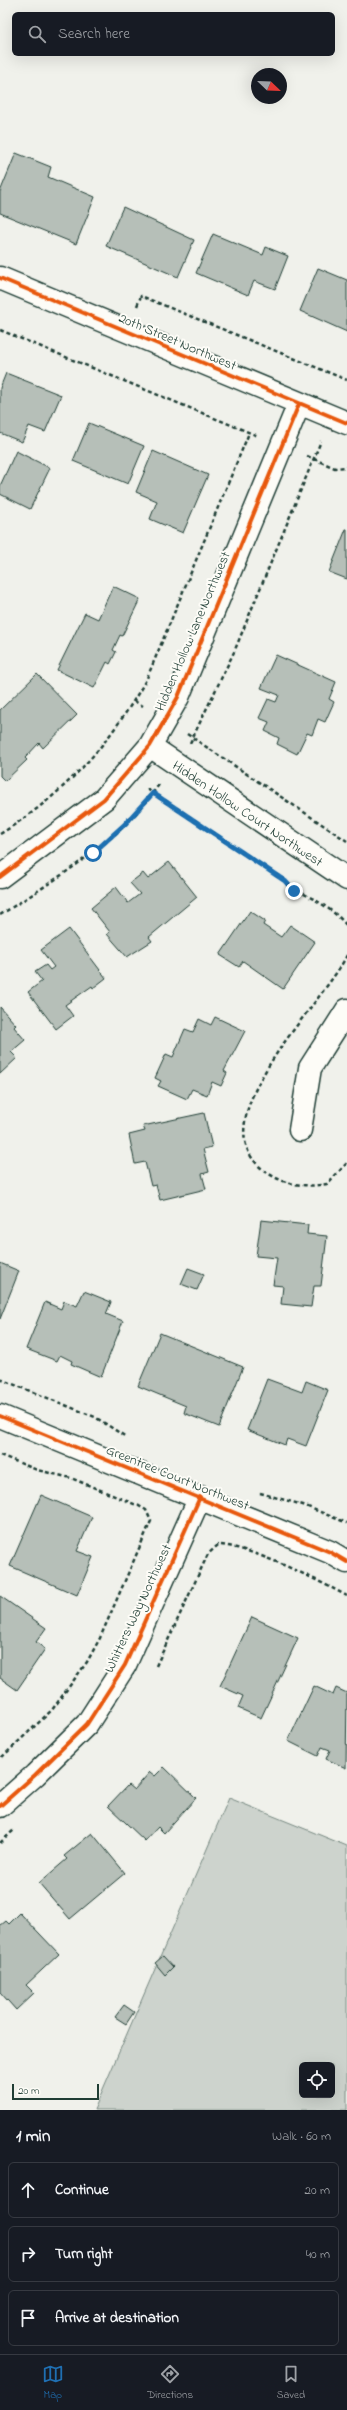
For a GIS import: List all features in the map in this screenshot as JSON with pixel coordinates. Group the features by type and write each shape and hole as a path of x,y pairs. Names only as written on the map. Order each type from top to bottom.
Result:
{"street":[{"name":"20th Street Northwest","path":"0,278 299,404 347,422"},
{"name":"Hidden Hollow Lane Northwest","path":"0,877 104,799 150,746 178,697 299,404"},
{"name":"Hidden Hollow Court Northwest","path":"150,746 347,879"},
{"path":"300,1130 310,1068 347,1010"},
{"name":"Greentree Court Northwest","path":"0,1416 200,1497 330,1552 347,1562"},
{"name":"Whitters Way Northwest","path":"0,1806 35,1775 86,1724 125,1665 200,1497"}],"path":[{"path":"141,296 347,380"},
{"path":"0,330 264,439"},
{"path":"0,834 32,813 77,774 113,733 130,708 147,678 249,433"},
{"path":"188,748 234,652 323,437"},
{"path":"306,456 334,468 347,467"},
{"path":"184,731 347,841"},
{"path":"0,915 64,874 93,853 125,824 162,781"},
{"path":"141,785 285,881 294,891 305,894 336,914 347,926"},
{"path":"0,1379 95,1417 129,1439"},
{"path":"0,1455 38,1470 71,1478 139,1506 146,1510 151,1522 100,1638 87,1662 52,1710 0,1759"},
{"path":"259,1492 303,1505 347,1523"},
{"path":"155,1667 208,1554 218,1545 234,1546 309,1577 347,1596"},
{"path":"0,1843 17,1827"}],"shaded area":[{"path":"229,1798 347,1846 347,2110 94,2110"}],"building":[{"path":"16,153 51,167 48,177 95,197 76,244 0,213 0,192"},
{"path":"123,207 194,240 178,277 106,246"},
{"path":"213,234 263,255 266,247 288,256 275,289 254,281 248,295 196,273"},
{"path":"318,268 347,280 347,332 300,311"},
{"path":"6,373 61,395 45,432 29,426 22,442 0,433 0,388"},
{"path":"89,423 144,446 128,484 73,461"},
{"path":"16,451 50,468 30,509 0,494 0,486"},
{"path":"153,451 208,475 183,533 150,519 157,501 136,492"},
{"path":"347,529 347,579 329,572"},
{"path":"113,586 140,599 122,636 120,635 113,650 116,652 110,664 107,662 94,688 57,670 85,613 98,619"},
{"path":"276,655 336,682 329,699 334,702 325,722 318,719 312,735 307,733 297,754 277,744 279,738 265,731 269,722 259,718 268,699 276,702 279,695 261,688"},
{"path":"37,674 77,715 43,748 39,743 25,758 27,760 5,781 0,776 0,710"},
{"path":"169,862 197,897 149,937 152,941 127,957 107,934 110,932 91,908 116,887 128,903 140,894 130,883 143,873 148,879"},
{"path":"250,911 265,921 263,925 281,937 290,925 315,942 283,989 243,961 239,967 220,955"},
{"path":"69,929 106,978 93,988 92,986 65,1005 73,1016 56,1029 28,992 42,981 35,972 46,965 50,970 54,967 41,950"},
{"path":"0,1007 16,1025 14,1027 25,1040 11,1052 17,1058 0,1074"},
{"path":"215,1017 245,1031 224,1071 227,1073 221,1086 212,1082 207,1095 192,1089 187,1099 158,1086 161,1081 155,1078 166,1054 173,1057 185,1029 193,1032 199,1019 211,1025"},
{"path":"204,1113 212,1147 203,1149 209,1172 202,1174 206,1189 160,1200 156,1185 151,1186 145,1162 135,1164 129,1135 145,1131 143,1126"},
{"path":"261,1220 308,1225 307,1234 327,1236 321,1286 314,1286 311,1307 281,1304 283,1286 273,1285 277,1258 256,1256"},
{"path":"0,1263 19,1271 0,1319"},
{"path":"188,1268 204,1274 197,1290 181,1284"},
{"path":"84,1291 111,1302 106,1314 123,1321 101,1377 71,1364 72,1361 60,1355 57,1361 26,1349 45,1302 61,1309 64,1301 77,1306"},
{"path":"160,1333 243,1367 219,1427 184,1413 186,1406 138,1386"},
{"path":"267,1379 302,1392 306,1381 328,1390 306,1446 287,1439 285,1445 247,1430"},
{"path":"41,1495 92,1517 77,1551 93,1557 77,1595 10,1566"},
{"path":"0,1596 46,1628 36,1642 45,1649 17,1690 0,1678"},
{"path":"252,1617 298,1638 261,1718 238,1708 243,1696 220,1686"},
{"path":"314,1686 333,1695 336,1688 347,1693 346,1768 326,1759 330,1750 322,1747 318,1756 288,1741"},
{"path":"164,1767 196,1798 164,1833 158,1827 145,1841 108,1806 128,1785 134,1790 150,1772 155,1776"},
{"path":"92,1833 125,1873 70,1919 39,1883 67,1859 64,1856"},
{"path":"20,1913 59,1954 26,1985 34,1993 16,2010 0,1992 0,1926 6,1921 9,1924"},
{"path":"163,1956 173,1967 165,1975 155,1963"},
{"path":"124,2005 134,2012 126,2024 115,2017"}],"cycle path":[{"path":"0,278 347,423"},
{"path":"0,877 104,799 150,746 178,697 299,404"},
{"path":"0,1416 330,1552 347,1562"},
{"path":"0,1806 35,1775 87,1724 125,1665 200,1497"}],"route":[{"path":"93,853 125,824 153,793 285,881 290,889 294,891"}]}
